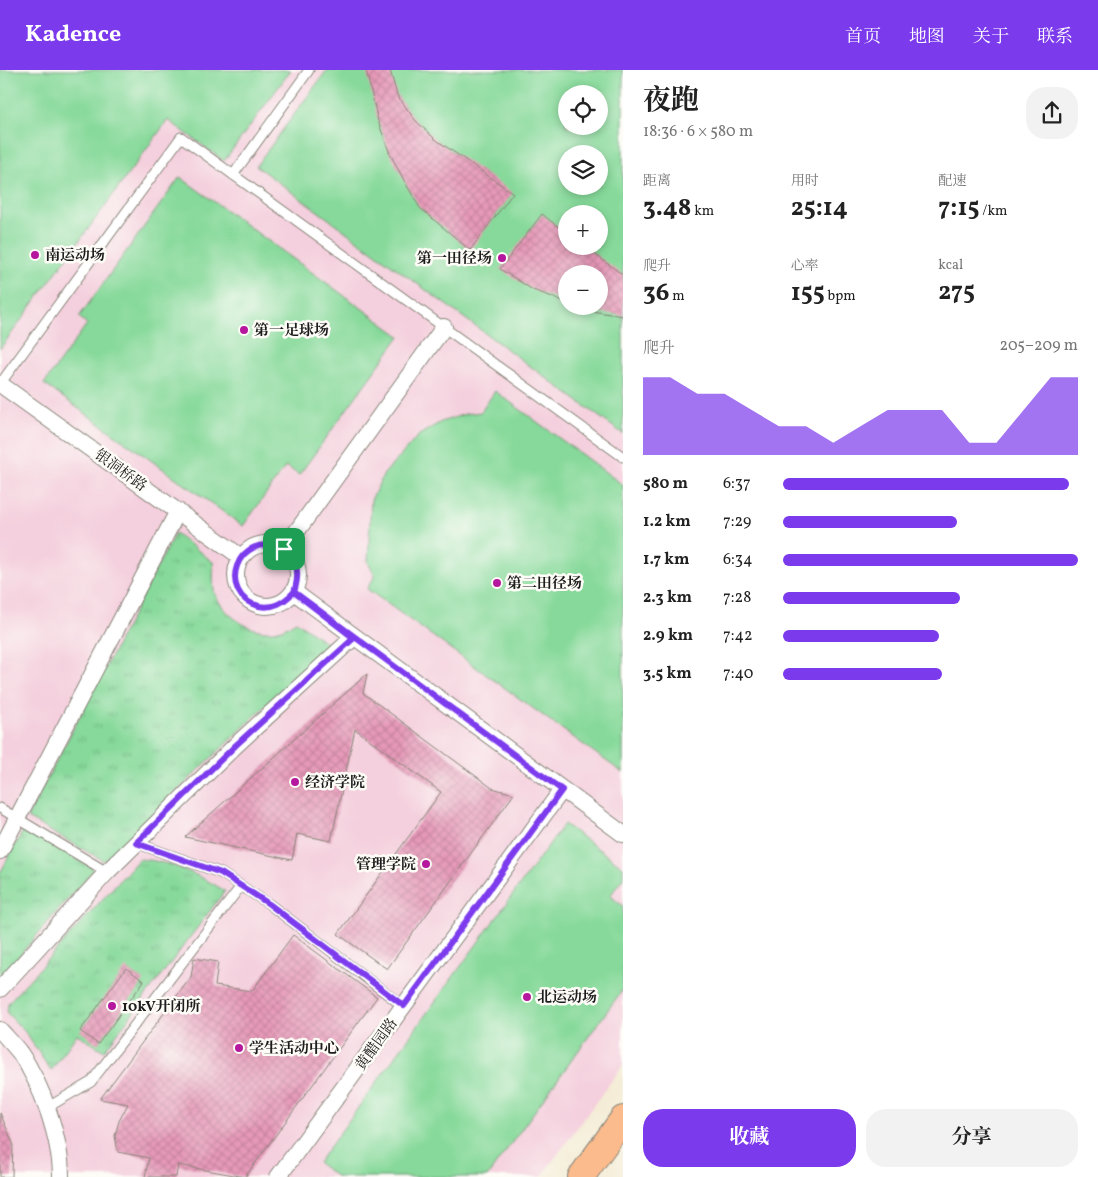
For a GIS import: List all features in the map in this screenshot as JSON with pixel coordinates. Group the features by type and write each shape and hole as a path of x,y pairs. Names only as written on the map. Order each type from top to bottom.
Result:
{"main road":[{"path":"581,1177 623,1119"}],"street":[{"path":"284,549 444,327"},
{"name":"银洞桥路","path":"0,384 241,557"},
{"path":"0,851 178,511"},
{"path":"261,544 273,544 284,549 293,557 298,568 298,580 294,592 286,600 276,605 265,607 249,601 238,589 235,578 236,567 241,557 250,548 261,544"},
{"path":"294,592 354,638 623,834"},
{"path":"0,989 136,843 236,745 354,638"},
{"name":"黄醋园路","path":"284,1175 404,1006 562,790"},
{"path":"0,1030 21,1054 48,1107 62,1165 62,1177"}],"lane":[{"path":"233,175 309,70"},
{"path":"0,384 181,137 623,457"},
{"path":"0,808 17,820 107,872"},
{"path":"136,843 221,873 269,904 404,1006"},
{"path":"48,1107 90,1082 241,886"}],"shaded area":[{"path":"0,70 623,70 623,1065 541,1177 0,1177"}],"green space":[{"name":"南运动场","path":"0,70 291,70 224,161 168,120 0,349"},
{"name":"第一田径场","path":"327,70 623,70 623,434 256,166"},
{"name":"第一足球场","path":"180,177 400,336 299,475 286,466 243,526 44,384 87,324 79,317"},
{"name":"第二田径场","path":"495,391 623,485 623,773 367,589 375,576 368,562 371,500 384,474 419,435 441,422 465,414 481,412"},
{"path":"175,533 213,562 215,594 226,611 234,618 243,624 262,631 282,629 296,621 329,645 104,861 27,818"},
{"name":"北运动场","path":"564,824 623,867 623,878 610,896 623,906 623,989 487,1177 337,1177 318,1163"},
{"path":"24,829 94,869 0,978 0,873"},
{"path":"139,859 151,860 184,870 225,891 104,1051 77,1034 51,1071 25,1032 7,1013 8,1003"}],"building":[{"path":"366,70 390,70 397,95 415,120 435,139 513,193 470,250 420,208 406,184 390,154 378,121"},
{"path":"542,214 558,227 558,255 596,255 623,275 623,316 608,314 608,265 558,265 558,299 533,290 500,269"},
{"path":"367,674 363,693 492,788 514,794 387,969 338,934 441,792 355,729 331,841 297,834 292,860 185,837"},
{"name":"学生活动中心","path":"293,935 377,997 245,1177 178,1165 176,1177 145,1177 149,1158 118,1152 115,1136 119,1121 128,1104 100,1099 191,977 194,958 218,962 215,986 252,991"},
{"name":"10kV开闭所","path":"126,968 144,981 98,1044 80,1031"},
{"path":"0,1113 13,1143 12,1177 0,1177"}],"place":[{"name":"南运动场","path":"35,255"},
{"name":"第一田径场","path":"502,258"},
{"name":"第一足球场","path":"244,330"},
{"name":"第二田径场","path":"497,583"},
{"name":"经济学院","path":"295,782"},
{"name":"管理学院","path":"426,864"},
{"name":"北运动场","path":"527,997"},
{"name":"10kV开闭所","path":"112,1006"},
{"name":"学生活动中心","path":"239,1048"}],"route":[{"path":"284,549 273,544 261,544 250,548 241,557 236,567 235,578 238,589 245,598 254,604 265,607 276,605 286,600 294,592 562,790 404,1006 269,904 221,873 136,843 236,745 354,638 294,592 298,580 298,568 293,557 284,549"}]}
